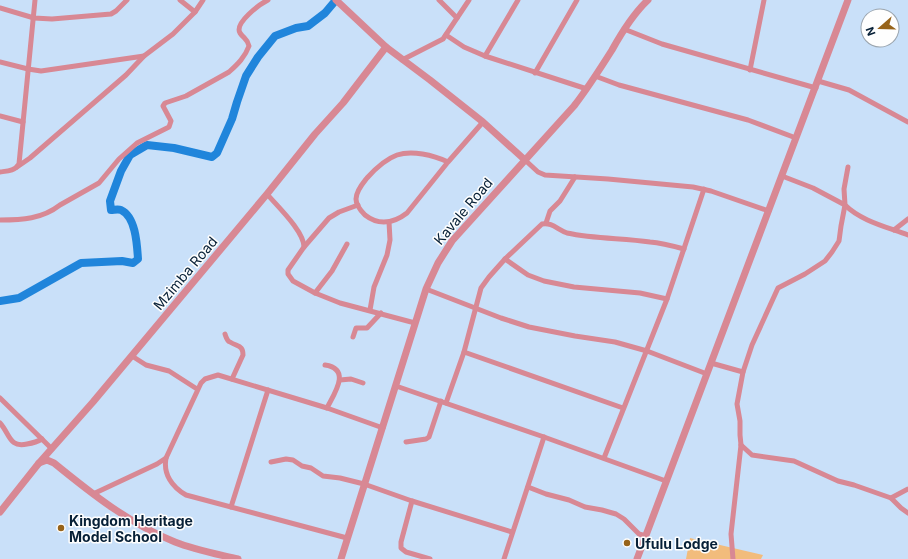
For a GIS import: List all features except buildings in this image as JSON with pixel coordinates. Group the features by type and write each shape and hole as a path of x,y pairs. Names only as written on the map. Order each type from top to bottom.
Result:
{"street":[{"path":"17,168 19,164 35,0"},
{"path":"0,8 34,18 52,19 111,14 116,12 127,0"},
{"path":"180,0 194,12"},
{"path":"0,172 17,168 30,158 126,75 144,56 173,34 203,0"},
{"path":"0,220 27,219 54,210 60,205 99,183 119,159 137,143 169,127 171,121 163,106 165,103 186,96 229,72 238,63 247,52 249,46 247,40 240,33 240,24 256,8 268,0"},
{"path":"439,0 457,18"},
{"path":"402,60 439,42 446,35 469,0"},
{"path":"485,56 518,0"},
{"path":"535,73 578,0"},
{"name":"Kavale Road","path":"341,559 426,288 441,258 452,241 560,123 587,89 624,29 648,0"},
{"path":"750,70 764,0"},
{"path":"637,559 848,0"},
{"path":"339,3 386,47 483,122 538,172 545,175 608,179 704,189 769,211"},
{"path":"624,29 662,44 750,70 850,90 908,122"},
{"path":"446,35 464,47 485,56 587,89"},
{"name":"Mzimba Road","path":"0,512 39,463 132,356 315,134 343,103 386,47"},
{"path":"0,62 28,69 49,70 144,56"},
{"path":"595,76 619,85 748,120 796,138"},
{"path":"0,116 23,122"},
{"path":"448,162 430,155 397,155 385,162 363,183 357,193 356,199 358,205 362,212 377,222 389,222 401,218 407,213 448,162 483,122"},
{"path":"733,559 731,534 741,445 740,421 737,404 743,372 752,345 778,288 805,274 824,261 839,241 840,226 845,205 844,189 848,167"},
{"path":"782,176 813,188 860,215 908,235"},
{"path":"546,223 550,211 567,191 575,177"},
{"path":"604,458 667,299 704,189"},
{"path":"267,194 302,238 304,247"},
{"path":"358,205 339,212 329,218 304,247 290,267 288,274 293,281 315,293 340,303 415,323"},
{"path":"894,230 908,219"},
{"path":"370,310 374,287 387,255 390,240 389,222"},
{"path":"406,442 426,439 429,437 464,352 479,293 484,282 505,259 542,224 546,223 570,233 651,242 684,248"},
{"path":"315,293 332,271 347,244"},
{"path":"505,259 528,275 544,281 574,287 640,293 667,299"},
{"path":"426,288 501,318 536,328 615,342 647,351 707,374"},
{"path":"353,337 356,328 368,328 382,313"},
{"path":"224,334 228,340 240,346 243,352 232,379"},
{"path":"464,352 623,408"},
{"path":"132,356 146,366 164,369 173,373 197,389"},
{"path":"711,363 743,372"},
{"path":"325,365 336,369 340,374 340,380 327,408"},
{"path":"347,538 192,497 180,492 168,477 165,464 166,458 197,389 205,379 218,375 327,408 383,428"},
{"path":"340,380 351,379 363,383"},
{"path":"396,386 666,481"},
{"path":"231,507 268,390"},
{"path":"0,398 52,448"},
{"path":"0,423 13,442 17,445 35,443 42,439"},
{"path":"504,559 544,437"},
{"path":"741,445 752,455 794,461 838,481 891,498 908,513"},
{"path":"93,494 157,464 166,458"},
{"path":"271,462 286,459 293,460 302,466 311,468 323,476 340,478 364,484 412,501 512,532"},
{"path":"39,463 46,460 54,463 112,508 135,522 175,542 238,559"},
{"path":"528,488 569,500 585,508 602,510 616,514 639,534 646,536"},
{"path":"891,498 908,489"},
{"path":"412,501 401,542 401,548 406,552 430,559"}],"shaded area":[{"path":"690,538 763,555 761,559 686,559"}],"waterway":[{"path":"0,301 19,298 81,263 122,261 133,263 138,259 133,225 130,219 121,210 111,210 110,201 121,171 130,155 147,145 174,148 212,157 217,153 232,119 246,76 258,57 275,36 296,28 308,26 325,13 336,0"}],"place":[{"name":"Kingdom Heritage Model School","path":"61,528"},
{"name":"Ufulu Lodge","path":"627,543"}]}
